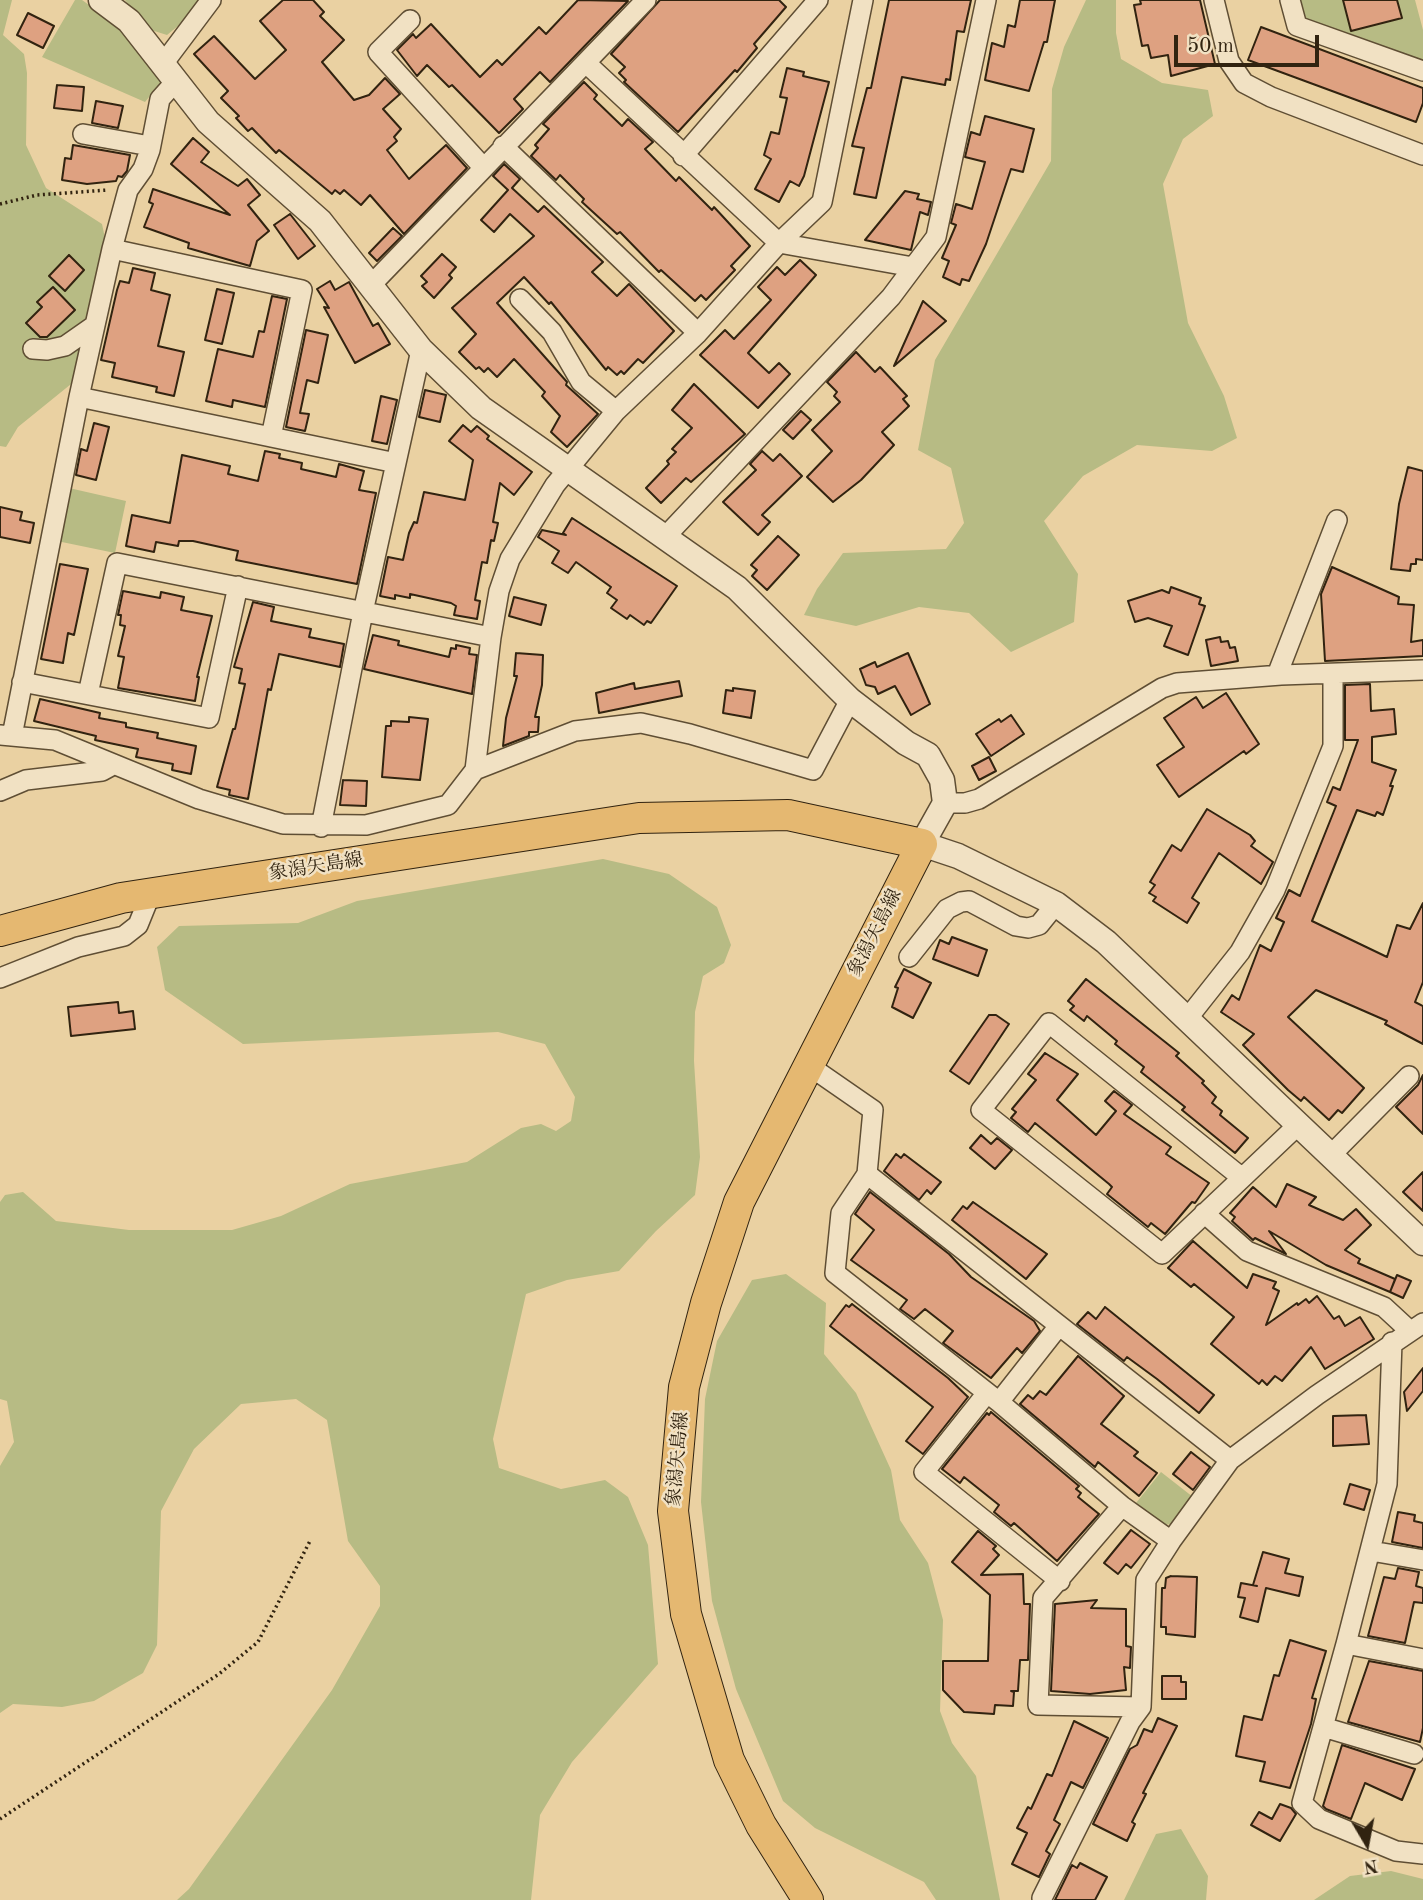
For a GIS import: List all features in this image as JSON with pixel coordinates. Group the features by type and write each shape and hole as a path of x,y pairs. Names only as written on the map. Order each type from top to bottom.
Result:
{"main road":[{"name":"象潟矢島線","path":"0,931 151,893 639,818 788,815 922,844 739,1202 706,1303 684,1387 673,1511 686,1614 729,1760 761,1825 808,1900"}],"street":[{"path":"101,0 129,21 208,122 320,220 421,349 481,408 737,588 850,700 906,743 928,755 942,780 945,803 922,844 958,856 1056,904 1106,942 1297,1126 1423,1242"},
{"path":"211,0 170,72 160,99 143,169 128,190 79,397 22,682 6,735 55,740 246,815 282,824 321,827 366,825 447,805 475,770 575,731 641,723 690,734 813,770 850,700"},
{"path":"372,285 646,0"},
{"path":"683,156 818,0"},
{"path":"475,770 491,637 499,591 510,559 566,470 616,411 698,333 779,243 822,202 863,0"},
{"path":"666,536 891,297 936,237 986,0"},
{"path":"1214,0 1229,61 1244,83 1271,97 1423,155"},
{"path":"1290,0 1297,26 1423,71"},
{"path":"410,20 378,52 483,167"},
{"path":"586,63 779,243 913,267"},
{"path":"83,134 150,146"},
{"path":"503,146 698,333"},
{"path":"112,249 302,290 271,437"},
{"path":"520,299 552,332 581,382 616,411"},
{"path":"33,349 47,350 65,346 95,325"},
{"path":"321,827 363,612 421,349"},
{"path":"79,397 396,463"},
{"path":"1277,675 1337,520"},
{"path":"88,694 117,563 491,637"},
{"path":"22,682 209,718 238,586"},
{"path":"945,803 965,803 979,799 1162,688 1177,683 1277,675 1423,670"},
{"path":"1188,1019 1240,952 1275,890 1333,746 1332,675"},
{"path":"0,791 26,780 102,771 113,765"},
{"path":"0,978 78,947 124,936 138,925 151,893"},
{"path":"909,957 947,909 961,902 969,901 1016,926 1028,928 1039,925 1056,904"},
{"path":"1241,1177 1049,1023 981,1110 1162,1254 1297,1126"},
{"path":"808,1065 873,1110 867,1174 842,1213 835,1273 993,1398 1122,1506 1171,1541"},
{"path":"1331,1155 1409,1076"},
{"path":"867,1174 1230,1460"},
{"path":"1042,1898 1129,1722 1141,1707 1146,1580 1171,1541 1230,1460 1416,1326 1384,1307 1247,1251 1204,1213"},
{"path":"1058,1326 924,1472 1060,1581"},
{"path":"1392,1342 1387,1484 1302,1803 1307,1811 1396,1850 1423,1854"},
{"path":"1122,1506 1043,1598 1038,1705 1141,1707"},
{"path":"1371,1551 1423,1560"},
{"path":"1346,1644 1423,1659"},
{"path":"1323,1727 1414,1754"}],"path":[{"path":"0,204 37,195 128,190"},
{"path":"0,1819 219,1674 258,1642 310,1541"}],"green space":[{"path":"0,0 12,0 3,35 24,54 27,73 26,145 46,188 102,224 106,243 76,380 18,427 6,447 0,446"},
{"path":"75,0 82,0 119,26 163,80 145,102 42,57"},
{"path":"125,0 198,0 184,21 167,35 148,29"},
{"path":"1086,0 1116,0 1116,33 1121,59 1162,83 1208,90 1213,116 1183,139 1163,184 1188,323 1224,396 1237,438 1212,451 1137,445 1083,476 1044,521 1078,574 1074,622 1011,652 969,613 919,607 856,626 804,615 817,589 843,553 946,549 964,523 951,468 918,450 935,360 1051,161 1052,89 1064,47"},
{"path":"1299,0 1415,0 1423,30 1423,63 1304,19"},
{"path":"69,488 126,501 115,553 57,541"},
{"path":"603,859 669,874 717,907 731,945 724,963 703,976 695,1012 694,1061 700,1157 695,1195 656,1231 619,1271 567,1280 526,1294 493,1439 499,1468 561,1489 605,1480 628,1497 648,1545 658,1664 572,1762 540,1815 531,1900 177,1900 189,1889 332,1690 380,1606 380,1586 348,1541 327,1420 296,1399 241,1404 194,1449 161,1511 157,1645 143,1673 94,1701 62,1707 13,1704 0,1713 0,1466 14,1442 7,1401 0,1399 0,1202 5,1195 23,1192 56,1221 129,1230 232,1230 281,1216 350,1184 467,1162 521,1128 541,1124 556,1131 571,1121 575,1097 545,1044 498,1032 243,1044 165,990 157,947 179,926 298,923 357,901"},
{"path":"786,1274 826,1303 824,1354 856,1393 891,1470 900,1520 928,1563 943,1620 940,1711 952,1743 976,1776 1000,1900 936,1900 924,1882 815,1828 783,1801 736,1689 712,1601 701,1502 705,1399 717,1341 752,1280"},
{"path":"1161,1472 1193,1497 1172,1524 1164,1525 1136,1503"},
{"path":"1181,1829 1208,1876 1206,1900 1124,1900 1156,1834"},
{"path":"1391,1871 1423,1879 1423,1900 1314,1900 1350,1876"}],"building":[{"path":"283,0 313,0 324,12 320,16 344,40 322,62 354,100 369,95 385,78 400,94 383,109 401,129 394,137 397,141 387,150 409,179 446,145 467,168 404,234 370,195 361,205 344,190 340,194 335,190 332,194 279,150 276,153 252,128 248,131 236,118 239,116 221,98 228,91 194,54 214,36 255,79 286,50 260,21"},
{"path":"578,0 628,1 550,82 540,72 514,99 523,109 499,133 452,85 449,87 427,65 417,76 397,50 413,34 416,38 431,24 480,77 497,60 502,65 539,27 546,34"},
{"path":"660,0 779,0 786,7 754,44 757,48 737,72 735,70 678,132 624,82 626,80 619,73 625,67 611,54"},
{"path":"889,0 971,0 964,32 957,31 950,80 946,79 945,85 902,77 876,198 854,194 864,148 852,146 867,88 871,88"},
{"path":"1020,0 1055,0 1047,42 1044,42 1029,91 985,80 992,43 1004,47 1008,25 1015,27"},
{"path":"1140,0 1200,0 1215,64 1171,76 1168,55 1151,58 1148,45 1142,46 1134,5 1141,4"},
{"path":"1343,0 1397,0 1402,18 1351,31"},
{"path":"28,13 54,26 43,48 17,35"},
{"path":"1261,27 1423,88 1423,103 1416,122 1248,60"},
{"path":"787,68 804,72 803,76 829,82 804,176 799,186 790,181 779,202 755,189 771,159 764,155 771,132 779,134 787,98 780,97"},
{"path":"584,82 597,95 594,99 622,126 628,119 653,142 645,149 676,181 679,177 712,210 714,207 750,246 731,266 735,270 706,300 701,295 695,301 661,270 659,272 620,232 617,234 582,202 584,199 560,175 556,180 531,156 538,148 535,145 549,129 543,124"},
{"path":"57,85 84,87 82,111 54,108"},
{"path":"96,101 123,106 118,128 92,123"},
{"path":"985,116 1034,129 1023,172 1011,169 986,244 969,281 962,279 960,285 943,277 949,261 942,258 956,225 951,223 956,204 972,209 985,162 965,157 971,132 980,135"},
{"path":"193,138 209,152 201,162 238,186 247,179 260,195 248,205 269,231 257,241 250,266 188,248 189,243 144,227 153,204 149,202 153,189 230,215 171,164"},
{"path":"73,145 130,155 127,171 122,177 118,176 116,181 87,184 62,180 65,158 71,159"},
{"path":"504,164 520,179 512,188 538,212 544,206 603,262 592,272 617,296 629,284 674,331 643,363 638,359 624,374 621,371 617,375 608,367 606,370 551,302 549,304 524,277 497,303 567,382 566,385 598,414 567,447 551,432 560,416 542,396 545,392 514,359 497,377 488,368 484,372 479,367 476,369 459,352 476,334 452,308 534,236 510,214 494,232 481,220 508,190 493,176"},
{"path":"905,191 919,194 917,199 931,202 928,215 920,212 911,250 865,240"},
{"path":"290,214 315,246 298,259 274,225"},
{"path":"393,228 402,236 377,261 369,253"},
{"path":"442,254 456,267 449,275 452,278 434,298 422,286 427,282 421,276"},
{"path":"69,255 84,270 65,291 49,276"},
{"path":"800,260 816,275 748,353 769,373 779,363 790,374 758,408 700,355 725,330 734,339 771,300 758,287 777,267 785,275"},
{"path":"133,268 155,273 151,290 170,295 158,346 184,352 174,396 156,392 157,387 112,377 115,363 101,360 120,281 129,283"},
{"path":"330,281 335,290 349,282 373,326 378,323 390,344 355,363 317,289"},
{"path":"53,287 75,310 47,337 40,337 26,323 42,307 37,302"},
{"path":"217,289 234,293 222,344 205,340"},
{"path":"272,296 287,299 265,407 233,400 232,407 206,401 218,349 253,357 259,331 264,332"},
{"path":"923,301 946,321 894,366"},
{"path":"306,330 328,335 318,383 307,380 300,413 309,414 305,431 286,427"},
{"path":"856,352 875,372 880,367 907,396 903,399 909,406 882,432 894,445 861,480 833,502 807,477 832,451 812,430 840,402 834,396 837,392 827,382"},
{"path":"694,384 745,434 691,482 686,478 661,503 646,488 669,464 667,461 676,452 672,449 692,428 672,410"},
{"path":"425,390 446,395 440,422 419,417"},
{"path":"381,396 397,400 387,444 372,441"},
{"path":"801,411 811,420 793,439 783,430"},
{"path":"94,423 109,427 96,480 76,475 81,449 87,451"},
{"path":"463,425 471,432 477,426 489,436 487,439 532,472 514,495 500,483 493,522 498,523 494,541 491,540 487,563 482,562 475,600 480,601 477,619 454,615 456,606 451,603 410,594 410,598 395,595 395,599 380,596 388,557 403,560 409,533 414,522 417,523 424,492 465,500 473,460 449,441"},
{"path":"265,451 280,454 279,458 302,463 301,469 336,477 339,464 364,471 359,490 376,493 357,584 236,560 238,551 193,541 179,541 178,546 156,542 154,552 126,546 132,515 170,523 182,455 230,466 228,474 258,481"},
{"path":"762,451 773,461 780,454 802,476 762,515 770,522 758,535 723,502 756,470 750,464"},
{"path":"1408,467 1423,471 1423,560 1416,559 1416,564 1411,564 1410,571 1391,569 1399,504"},
{"path":"0,507 22,512 20,520 34,523 30,543 0,537"},
{"path":"572,518 677,586 651,623 647,621 644,625 630,615 627,619 611,608 617,600 607,593 611,587 576,562 568,573 552,563 559,551 538,537 542,530 566,535 563,533"},
{"path":"778,536 799,555 767,590 752,576 757,570 751,565"},
{"path":"60,564 88,569 74,635 68,633 63,663 41,659"},
{"path":"1332,567 1399,597 1398,604 1414,605 1411,642 1423,640 1423,656 1325,661 1321,594"},
{"path":"1171,587 1201,598 1199,604 1205,606 1188,655 1164,646 1172,626 1148,618 1135,622 1128,601 1162,590 1169,593"},
{"path":"123,591 160,598 161,592 184,597 181,610 212,616 197,677 195,701 118,688 124,657 118,656 125,626 120,625 121,615 118,615"},
{"path":"514,597 546,605 541,625 509,616"},
{"path":"253,602 274,607 271,621 311,629 309,637 344,644 340,667 279,654 271,690 268,689 248,799 229,795 230,790 217,787 235,729 245,684 239,683 242,669 234,667"},
{"path":"373,635 399,641 398,645 449,657 451,648 456,649 456,645 470,648 469,654 477,655 472,694 364,669"},
{"path":"1220,637 1221,642 1228,641 1230,648 1235,647 1238,661 1211,666 1206,640"},
{"path":"516,653 543,655 542,685 535,717 539,717 538,732 529,732 529,736 503,746 506,718 517,676 514,676"},
{"path":"908,653 930,704 911,715 895,686 878,694 875,687 866,685 860,669 875,662 877,667"},
{"path":"679,681 682,696 599,713 596,693 634,683 635,689"},
{"path":"1370,684 1371,711 1394,709 1396,734 1372,737 1372,762 1396,770 1390,786 1393,786 1383,815 1377,812 1375,816 1357,810 1312,921 1387,957 1397,925 1410,929 1423,903 1423,982 1415,1002 1423,1006 1423,1044 1385,1024 1387,1021 1316,990 1288,1017 1364,1088 1342,1113 1338,1110 1329,1120 1304,1097 1301,1101 1288,1090 1243,1045 1254,1034 1221,1012 1232,995 1239,1000 1260,945 1271,951 1284,922 1276,918 1289,890 1300,896 1336,806 1327,802 1333,787 1340,790 1358,740 1345,740 1345,685"},
{"path":"733,688 755,691 751,718 723,713 726,690 733,691"},
{"path":"1226,693 1259,744 1246,754 1244,751 1179,797 1157,765 1184,747 1164,718 1196,697 1203,708"},
{"path":"40,699 100,713 99,718 158,733 157,738 196,746 191,774 172,770 173,764 136,757 138,749 95,740 96,736 34,721"},
{"path":"1011,715 1024,734 991,756 976,734 999,719 1001,722"},
{"path":"409,717 428,719 420,780 382,777 386,726 391,726 391,721 409,722"},
{"path":"989,757 996,771 979,780 972,766"},
{"path":"343,780 367,781 366,806 340,805"},
{"path":"1207,809 1250,835 1255,841 1251,846 1273,862 1261,884 1219,853 1192,898 1199,903 1187,923 1153,901 1156,897 1149,893 1155,885 1150,882 1172,845 1181,851"},
{"path":"952,937 987,950 978,976 933,959 940,940 949,944"},
{"path":"904,969 931,983 913,1018 892,1007 898,988 895,987"},
{"path":"1086,979 1179,1053 1176,1056 1204,1081 1202,1083 1216,1097 1212,1103 1222,1111 1220,1115 1248,1138 1235,1153 1182,1110 1185,1107 1141,1072 1144,1067 1115,1044 1117,1041 1087,1016 1084,1021 1070,1010 1074,1006 1068,1001"},
{"path":"118,1002 119,1013 133,1011 135,1029 71,1036 68,1007"},
{"path":"989,1015 996,1015 1009,1024 969,1084 950,1071"},
{"path":"1045,1053 1078,1074 1057,1100 1096,1135 1116,1111 1105,1101 1114,1091 1132,1105 1124,1114 1171,1147 1166,1154 1209,1183 1195,1203 1192,1202 1165,1234 1151,1223 1148,1227 1107,1194 1112,1187 1109,1184 1035,1123 1028,1132 1011,1118 1016,1112 1012,1109 1036,1080 1028,1074"},
{"path":"1423,1075 1423,1134 1396,1107 1418,1085"},
{"path":"981,1135 991,1144 997,1138 1012,1150 995,1169 970,1148"},
{"path":"896,1154 901,1158 904,1154 941,1182 931,1194 927,1190 919,1200 884,1171"},
{"path":"1423,1172 1423,1211 1403,1192"},
{"path":"1287,1184 1316,1197 1309,1205 1343,1220 1356,1209 1371,1225 1345,1250 1360,1259 1358,1263 1395,1279 1390,1292 1326,1265 1269,1231 1286,1254 1255,1238 1253,1240 1232,1221 1235,1217 1230,1213 1253,1187 1276,1207"},
{"path":"870,1192 949,1254 971,1277 1034,1321 1040,1331 1022,1353 1017,1348 991,1378 943,1343 953,1331 925,1309 914,1319 900,1309 907,1300 851,1260 874,1230 855,1214"},
{"path":"973,1202 1047,1254 1026,1279 952,1220 963,1206 967,1209"},
{"path":"1193,1241 1247,1288 1253,1274 1276,1282 1273,1288 1279,1291 1266,1325 1297,1303 1298,1305 1306,1299 1309,1303 1317,1296 1334,1319 1339,1316 1345,1326 1360,1317 1374,1339 1325,1369 1311,1347 1282,1381 1275,1376 1267,1385 1262,1380 1259,1384 1211,1344 1234,1317 1194,1284 1191,1287 1168,1268"},
{"path":"1397,1275 1411,1281 1403,1298 1390,1292"},
{"path":"852,1304 948,1378 968,1397 923,1454 906,1441 933,1407 830,1326 846,1305 849,1307"},
{"path":"1105,1307 1214,1395 1199,1413 1127,1357 1124,1361 1077,1324 1088,1312 1096,1319"},
{"path":"1078,1356 1124,1396 1101,1424 1138,1452 1134,1456 1157,1473 1139,1496 1098,1462 1095,1467 1020,1404 1028,1395 1033,1399 1040,1391 1046,1395"},
{"path":"1423,1368 1423,1391 1407,1411 1404,1392"},
{"path":"991,1412 1079,1486 1076,1489 1081,1493 1078,1497 1099,1514 1057,1561 1014,1523 1011,1526 994,1512 999,1505 964,1477 960,1483 942,1469 987,1413 989,1415"},
{"path":"1366,1415 1369,1444 1333,1446 1333,1416"},
{"path":"1191,1452 1210,1467 1193,1490 1173,1474"},
{"path":"1350,1484 1370,1490 1364,1510 1344,1504"},
{"path":"1398,1512 1415,1515 1414,1521 1423,1523 1423,1548 1392,1542"},
{"path":"1131,1530 1150,1544 1131,1568 1126,1564 1118,1574 1104,1563"},
{"path":"978,1531 996,1546 993,1549 999,1555 981,1575 1023,1574 1024,1604 1030,1604 1028,1660 1020,1660 1018,1691 1011,1691 1014,1692 1013,1706 995,1705 994,1714 964,1712 943,1690 943,1661 988,1661 990,1595 952,1562"},
{"path":"1263,1552 1289,1559 1285,1573 1303,1577 1299,1596 1266,1588 1258,1622 1240,1617 1245,1598 1238,1597 1241,1583 1257,1586 1253,1585"},
{"path":"1398,1568 1419,1572 1416,1586 1423,1588 1423,1603 1414,1602 1405,1643 1368,1636 1384,1577 1395,1579"},
{"path":"1197,1577 1195,1637 1166,1634 1166,1627 1161,1627 1162,1588 1165,1588 1166,1578"},
{"path":"1097,1600 1091,1608 1126,1609 1126,1646 1131,1647 1130,1668 1124,1667 1126,1690 1090,1694 1051,1691 1055,1604"},
{"path":"1290,1640 1326,1651 1312,1698 1316,1699 1311,1724 1290,1788 1260,1781 1265,1762 1236,1756 1244,1716 1262,1720 1274,1675 1279,1676"},
{"path":"1369,1661 1423,1671 1423,1728 1420,1742 1348,1722"},
{"path":"1162,1676 1181,1676 1181,1682 1186,1682 1186,1699 1162,1699"},
{"path":"1158,1718 1177,1726 1143,1793 1146,1794 1132,1822 1135,1824 1127,1841 1093,1824 1130,1749 1137,1745 1144,1729 1152,1732"},
{"path":"1074,1721 1108,1738 1083,1788 1071,1782 1054,1820 1060,1824 1046,1851 1050,1854 1039,1877 1012,1864 1027,1833 1017,1828 1028,1807 1031,1809 1047,1774 1052,1776"},
{"path":"1342,1745 1415,1769 1402,1800 1365,1783 1351,1819 1326,1809 1323,1806"},
{"path":"1280,1804 1291,1808 1296,1814 1280,1841 1251,1825 1259,1812 1272,1819"},
{"path":"1080,1863 1107,1877 1095,1900 1055,1900 1072,1865 1077,1868"}]}
